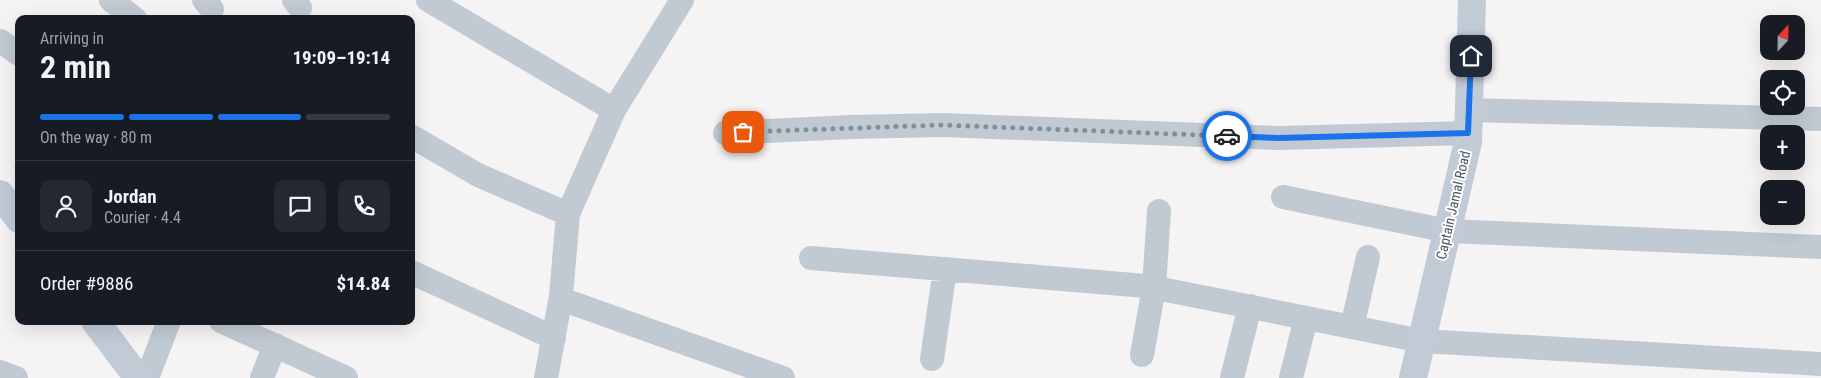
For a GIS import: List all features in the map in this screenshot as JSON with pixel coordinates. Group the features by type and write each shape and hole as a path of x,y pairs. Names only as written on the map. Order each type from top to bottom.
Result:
{"street":[{"path":"111,0 130,15"},
{"path":"428,0 614,110"},
{"path":"546,378 561,299 568,214 614,110 682,0"},
{"name":"Captain Jamal Road","path":"1413,378 1468,142 1470,0"},
{"path":"0,41 15,51"},
{"path":"725,133 942,125 1279,138 1469,121 1821,119"},
{"path":"415,138 478,175 568,214"},
{"path":"0,194 15,214"},
{"path":"1283,197 1448,231 1821,247"},
{"path":"1142,355 1154,287 1159,211"},
{"path":"1352,327 1368,256"},
{"path":"811,258 1154,287 1422,341 1821,364"},
{"path":"932,360 945,269"},
{"path":"415,274 554,338"},
{"path":"561,299 783,378"},
{"path":"1232,378 1250,306"},
{"path":"1290,378 1306,318"},
{"path":"98,325 138,378"},
{"path":"147,378 167,325"},
{"path":"229,325 275,345 332,375"},
{"path":"262,378 275,345"},
{"path":"0,372 16,378"}],"way so far":[{"path":"743,132 942,125 1227,136"}],"route":[{"path":"1227,136 1279,138 1468,133 1471,56"}]}
